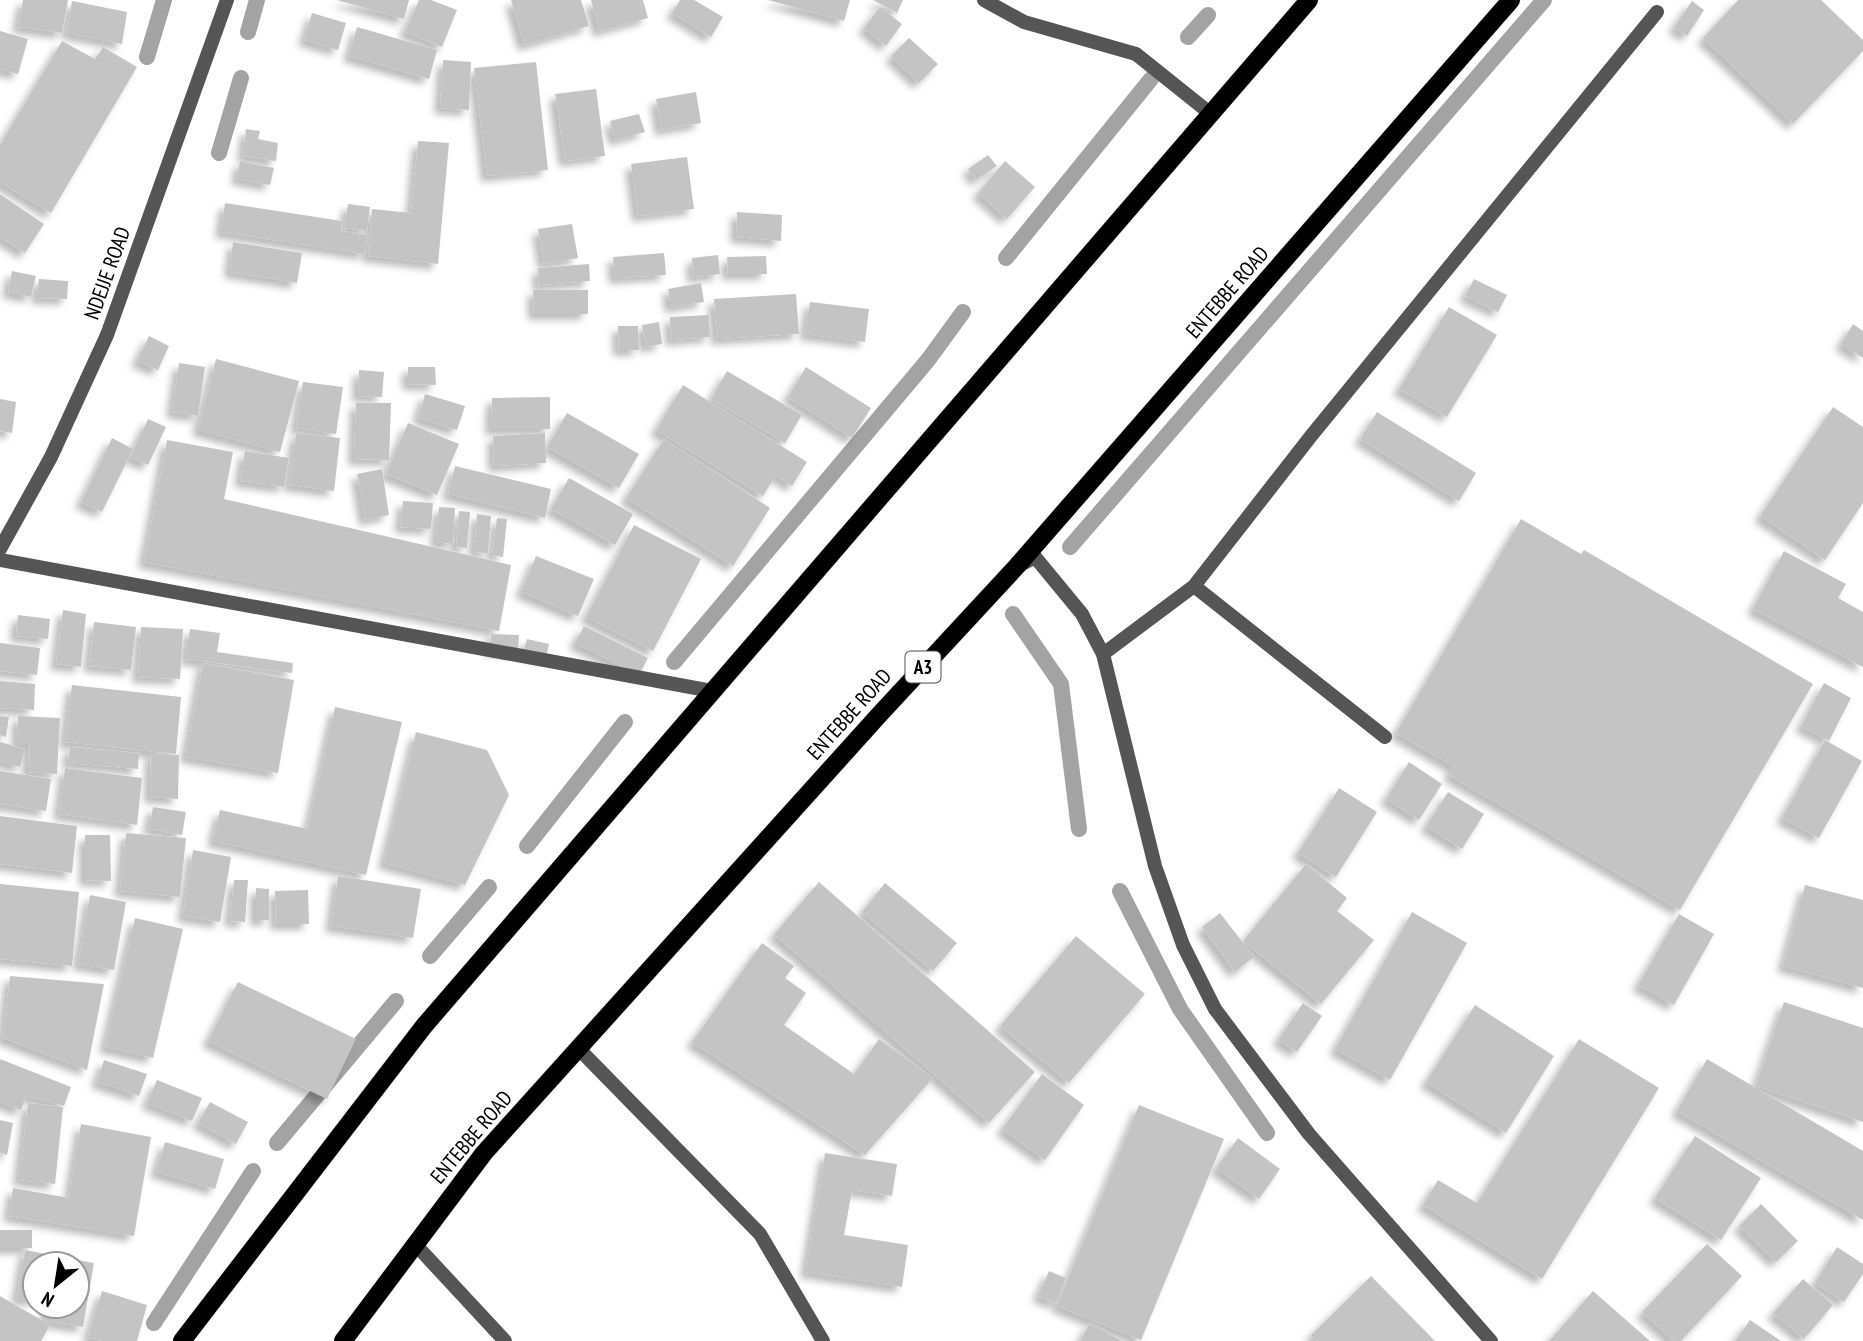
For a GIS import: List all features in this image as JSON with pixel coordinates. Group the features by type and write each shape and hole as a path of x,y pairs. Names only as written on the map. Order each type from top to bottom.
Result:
{"main road":[{"name":"ENTEBBE ROAD","path":"343,1341 484,1153 878,715 1017,566 1511,0"},
{"path":"182,1341 424,1026 1211,114 1301,3"}],"street":[{"name":"NDEJJE ROAD","path":"0,549 51,457 107,335 227,0"},
{"path":"984,0 1024,22 1136,54 1211,114"},
{"path":"1103,654 1194,586 1311,436 1657,12"},
{"path":"1017,566 1035,557 1082,614 1103,654 1155,866 1183,945 1214,1009 1309,1134 1491,1341"},
{"path":"0,561 712,691"},
{"path":"1194,586 1385,737"},
{"path":"578,1048 760,1234 823,1341"},
{"path":"415,1244 505,1341"}],"building":[{"path":"23,0 68,0 62,33 18,27"},
{"path":"337,0 409,0 404,19"},
{"path":"419,0 431,0 457,10 442,47 405,32"},
{"path":"511,0 581,0 589,26 524,45"},
{"path":"591,0 643,0 648,18 599,31"},
{"path":"680,0 694,0 723,17 711,37 672,13"},
{"path":"768,0 850,0 844,21"},
{"path":"873,0 903,0 897,13"},
{"path":"1738,0 1821,0 1863,40 1863,51 1793,124 1703,38"},
{"path":"72,1 127,12 122,44 67,33"},
{"path":"1692,1 1704,10 1687,36 1674,27"},
{"path":"880,7 902,24 886,46 864,28"},
{"path":"312,13 346,23 338,50 304,40"},
{"path":"357,27 437,50 429,79 349,56"},
{"path":"0,31 28,39 18,74 0,69"},
{"path":"909,38 938,64 919,83 891,56"},
{"path":"62,41 95,59 103,47 137,67 51,213 0,182 0,145"},
{"path":"443,60 471,62 469,110 440,108"},
{"path":"536,62 548,170 487,176 474,68"},
{"path":"596,89 605,156 565,161 555,94"},
{"path":"696,92 701,123 661,130 656,99"},
{"path":"639,114 645,132 615,140 610,121"},
{"path":"246,129 260,131 258,139 278,143 276,161 243,156"},
{"path":"418,141 449,143 438,264 368,256 372,209 411,213"},
{"path":"988,155 997,166 976,180 968,169"},
{"path":"687,157 694,209 638,216 631,164"},
{"path":"240,161 274,168 270,185 237,179"},
{"path":"1005,161 1035,187 1007,219 978,193"},
{"path":"0,194 44,224 25,253 0,237"},
{"path":"225,203 342,221 341,231 367,235 365,254 221,232"},
{"path":"348,204 370,207 367,231 344,228"},
{"path":"737,212 782,215 781,241 736,237"},
{"path":"572,224 578,258 544,264 538,229"},
{"path":"233,242 302,253 297,283 230,272"},
{"path":"664,253 666,275 615,278 613,257"},
{"path":"718,255 720,274 693,277 692,258"},
{"path":"766,256 767,274 728,274 727,257"},
{"path":"589,264 590,281 539,285 538,268"},
{"path":"12,271 36,276 31,297 8,292"},
{"path":"39,279 68,281 67,299 37,298"},
{"path":"1474,279 1507,295 1498,312 1465,296"},
{"path":"701,283 704,302 671,307 668,289"},
{"path":"533,290 588,290 588,314 534,314"},
{"path":"796,294 799,334 717,339 714,299"},
{"path":"810,302 869,309 865,342 805,334"},
{"path":"1449,307 1497,335 1447,417 1399,389"},
{"path":"709,315 710,337 671,340 670,317"},
{"path":"659,322 662,344 646,347 642,325"},
{"path":"1853,324 1863,331 1863,358 1841,344"},
{"path":"618,326 638,326 639,350 619,350"},
{"path":"149,336 169,346 158,370 137,361"},
{"path":"216,359 299,381 280,452 198,430"},
{"path":"179,363 205,367 198,416 172,412"},
{"path":"408,367 435,367 436,385 408,384"},
{"path":"806,367 871,408 852,438 788,397"},
{"path":"359,370 384,372 382,397 358,396"},
{"path":"727,371 802,415 785,443 711,399"},
{"path":"303,382 343,387 336,434 296,428"},
{"path":"683,385 807,462 792,486 776,475 763,496 656,430"},
{"path":"425,394 465,406 457,430 418,418"},
{"path":"550,397 550,429 491,429 492,398"},
{"path":"0,399 16,402 12,433 0,431"},
{"path":"356,403 391,403 389,460 354,459"},
{"path":"1833,407 1863,427 1863,503 1825,560 1760,516"},
{"path":"1377,412 1476,473 1459,501 1360,439"},
{"path":"567,413 639,454 619,488 547,447"},
{"path":"148,419 166,427 148,465 130,457"},
{"path":"408,423 459,444 437,495 386,474"},
{"path":"296,433 340,438 334,491 289,485"},
{"path":"545,433 546,463 494,466 493,436"},
{"path":"112,438 133,449 102,512 81,502"},
{"path":"664,439 770,508 733,566 626,498"},
{"path":"167,440 233,452 224,499 511,565 499,631 144,562"},
{"path":"245,451 289,458 284,487 240,481"},
{"path":"455,466 551,489 545,518 448,494"},
{"path":"382,469 389,515 365,520 357,474"},
{"path":"569,478 633,514 615,545 551,509"},
{"path":"403,501 433,503 431,529 400,527"},
{"path":"439,507 455,508 453,544 436,542"},
{"path":"459,511 470,512 467,548 456,547"},
{"path":"477,514 491,516 488,553 474,552"},
{"path":"497,518 507,519 503,557 492,555"},
{"path":"1521,519 1581,554 1584,550 1813,684 1680,910 1449,775 1454,767 1396,733"},
{"path":"634,525 701,559 653,651 586,617"},
{"path":"1784,551 1846,584 1838,598 1863,612 1863,667 1753,609"},
{"path":"536,556 594,579 578,616 521,592"},
{"path":"63,610 86,614 81,667 56,664"},
{"path":"18,615 50,619 48,639 16,636"},
{"path":"94,622 136,627 131,670 89,666"},
{"path":"584,626 648,658 639,675 575,643"},
{"path":"141,627 183,629 180,679 138,677"},
{"path":"190,629 220,633 217,652 293,663 292,673 186,659"},
{"path":"491,634 519,635 518,651 490,650"},
{"path":"527,639 549,644 546,657 523,652"},
{"path":"0,643 40,648 37,675 0,671"},
{"path":"203,663 294,680 278,773 186,757"},
{"path":"0,681 35,684 34,710 0,708"},
{"path":"1824,683 1851,698 1829,741 1801,726"},
{"path":"72,685 181,697 176,754 65,742"},
{"path":"335,707 402,722 366,875 213,841 220,810 308,829"},
{"path":"0,716 9,717 6,737 0,735"},
{"path":"18,716 60,718 57,774 28,772 29,745 17,745"},
{"path":"416,732 487,750 509,795 465,885 384,863"},
{"path":"1825,740 1862,761 1819,838 1782,818"},
{"path":"0,742 25,749 20,767 0,761"},
{"path":"70,747 139,753 138,769 68,763"},
{"path":"151,753 179,755 178,799 150,797"},
{"path":"1409,762 1442,784 1419,820 1386,799"},
{"path":"65,768 142,778 137,825 59,814"},
{"path":"0,771 51,779 46,811 0,804"},
{"path":"1339,788 1377,812 1336,877 1298,853"},
{"path":"1448,792 1484,814 1462,849 1426,826"},
{"path":"153,807 186,812 182,835 149,829"},
{"path":"0,816 77,826 72,873 0,864"},
{"path":"126,833 186,838 180,897 120,891"},
{"path":"85,835 110,835 111,881 85,880"},
{"path":"193,850 231,857 220,922 183,916"},
{"path":"1306,864 1347,898 1337,911 1374,940 1321,1004 1243,941"},
{"path":"338,876 421,889 413,938 331,926"},
{"path":"234,880 248,880 245,922 230,921"},
{"path":"819,882 1035,1072 989,1123 774,934"},
{"path":"885,883 957,943 933,971 862,912"},
{"path":"0,884 79,892 72,966 0,959"},
{"path":"1805,885 1863,900 1863,988 1783,966"},
{"path":"256,888 269,889 269,920 256,920"},
{"path":"308,890 309,924 276,924 275,891"},
{"path":"90,895 126,902 114,970 78,964"},
{"path":"1412,912 1467,943 1390,1080 1335,1049"},
{"path":"1220,913 1254,957 1235,972 1202,927"},
{"path":"1679,914 1714,934 1674,1005 1638,985"},
{"path":"135,918 183,929 153,1058 105,1047"},
{"path":"1076,936 1145,994 1069,1083 1000,1026"},
{"path":"762,943 794,966 785,978 806,993 784,1025 854,1074 879,1039 933,1078 865,1155 692,1042"},
{"path":"10,976 104,984 87,1070 3,1038"},
{"path":"238,982 356,1039 327,1099 208,1041"},
{"path":"1784,1002 1863,1028 1863,1122 1756,1086"},
{"path":"1303,1003 1322,1016 1297,1052 1278,1040"},
{"path":"1475,1005 1554,1056 1506,1133 1426,1082"},
{"path":"1579,1039 1659,1088 1542,1279 1423,1205 1438,1180 1477,1203"},
{"path":"0,1059 71,1087 64,1106 26,1096 21,1110 0,1102"},
{"path":"1707,1059 1863,1151 1863,1220 1677,1111"},
{"path":"104,1060 147,1074 139,1096 97,1082"},
{"path":"1042,1074 1084,1105 1045,1160 1002,1129"},
{"path":"157,1080 202,1098 192,1121 147,1103"},
{"path":"210,1102 248,1122 236,1144 198,1123"},
{"path":"28,1103 63,1107 55,1184 19,1180"},
{"path":"1139,1105 1224,1139 1141,1340 1057,1306"},
{"path":"0,1120 13,1123 7,1155 0,1153"},
{"path":"81,1124 151,1137 134,1236 9,1216 13,1188 69,1198"},
{"path":"1695,1136 1761,1178 1721,1240 1655,1198"},
{"path":"1238,1138 1280,1169 1259,1199 1216,1168"},
{"path":"165,1142 224,1159 215,1189 156,1172"},
{"path":"825,1153 897,1164 892,1196 852,1190 844,1235 908,1245 902,1287 806,1272"},
{"path":"1761,1204 1798,1241 1776,1262 1739,1226"},
{"path":"0,1230 32,1230 32,1248 0,1248"},
{"path":"1707,1244 1742,1276 1681,1341 1674,1341 1642,1312"},
{"path":"1837,1247 1863,1264 1863,1274 1844,1302 1815,1283"},
{"path":"1049,1271 1066,1278 1056,1303 1038,1296"},
{"path":"21,1274 21,1299 17,1298"},
{"path":"1371,1276 1435,1341 1317,1341 1311,1335"},
{"path":"1803,1279 1833,1305 1804,1339 1773,1313"},
{"path":"102,1291 147,1305 137,1341 102,1341 88,1337"},
{"path":"1593,1291 1650,1341 1549,1341"},
{"path":"0,1296 21,1308 21,1320 41,1320 50,1325 41,1341 0,1341"},
{"path":"44,1320 84,1320 83,1327"},
{"path":"1750,1320 1781,1341 1735,1341"},
{"path":"1090,1323 1122,1341 1080,1341"}],"waterway":[{"path":"147,57 164,0"},
{"path":"248,32 257,0"},
{"path":"1070,547 1544,0"},
{"path":"1188,37 1208,15"},
{"path":"219,153 241,78"},
{"path":"1006,258 1151,79"},
{"path":"674,662 928,360 963,312"},
{"path":"1013,614 1061,684 1079,829"},
{"path":"527,846 625,722"},
{"path":"430,956 489,887"},
{"path":"1120,891 1180,1009 1267,1133"},
{"path":"277,1143 396,1001"},
{"path":"154,1323 253,1171"}]}
